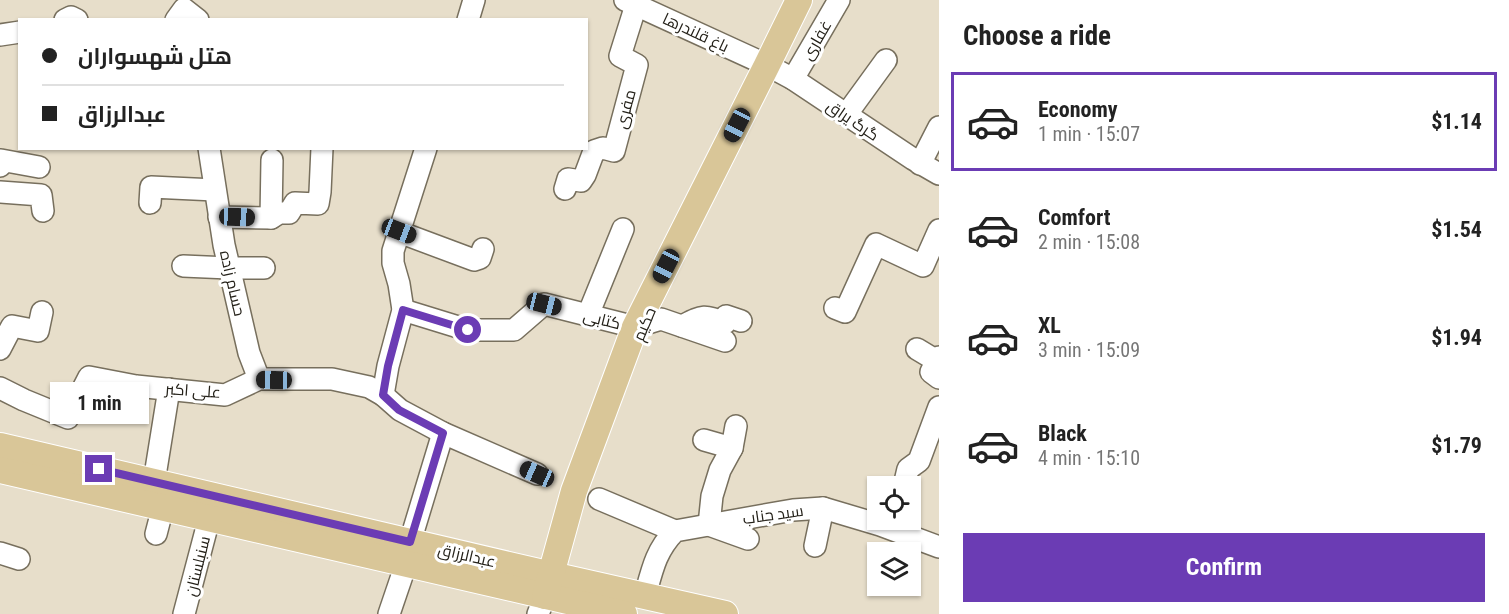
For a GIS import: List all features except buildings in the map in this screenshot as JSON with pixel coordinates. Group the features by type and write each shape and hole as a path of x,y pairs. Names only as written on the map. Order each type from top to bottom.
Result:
{"main road":[{"name":"حکیم","path":"548,592 574,490 635,327 799,0"},
{"name":"عبدالرزاق","path":"0,446 154,482 212,507 408,553 622,614"},
{"name":"عبدالرزاق","path":"0,470 163,507 212,507"},
{"name":"عبدالرزاق","path":"548,592 645,596 724,614"}],"street":[{"path":"469,18 474,0"},
{"name":"حکیم","path":"548,592 580,493 645,318 805,0"},
{"name":"غفاری","path":"793,79 839,0"},
{"name":"باغ قلندرها","path":"631,2 767,65"},
{"name":"مفری","path":"565,189 568,179 580,181 585,175 590,149 603,148 614,151 637,65 620,56 631,2"},
{"path":"177,18 184,9 195,18"},
{"path":"0,35 18,32"},
{"path":"846,115 886,60"},
{"name":"گرگ یراق","path":"767,65 793,79 920,164 939,174"},
{"path":"920,164 939,127"},
{"name":"حسام زاده","path":"209,150 229,268 249,352 259,379"},
{"path":"219,217 271,218 279,213 288,213 295,202 318,204 322,150"},
{"path":"383,395 403,310 393,263 393,251 425,150"},
{"path":"0,166 1,160 39,167"},
{"path":"271,218 272,160"},
{"path":"150,203 152,187 215,190"},
{"path":"0,192 41,195 43,211"},
{"path":"588,315 623,229"},
{"path":"835,308 845,312 876,244 923,267 939,230"},
{"path":"399,231 474,260 480,258 483,249"},
{"path":"183,266 264,268"},
{"name":"کتابی","path":"403,310 468,330 514,330 544,304 635,327"},
{"path":"0,350 12,326 38,331 42,312"},
{"path":"682,326 697,318 709,316 725,323 726,315 741,321"},
{"path":"635,327 661,319 725,341"},
{"path":"917,349 938,365"},
{"name":"علی اکبر","path":"0,388 68,418 89,377 136,386 225,394 259,379 332,379 369,387 383,395 399,410 443,433 537,474"},
{"path":"154,482 169,389"},
{"path":"906,476 908,469 919,461 939,407"},
{"path":"736,426 732,448 720,470 712,496 709,525 748,539"},
{"path":"389,614 443,433"},
{"path":"704,440 732,448"},
{"path":"599,500 675,531 668,538 656,559 645,596"},
{"path":"156,534 163,507"},
{"name":"سنبلستان","path":"184,614 212,507"},
{"path":"815,546 823,508"},
{"name":"سید جناب","path":"675,531 793,510 823,508 867,518"},
{"name":"سید جناب","path":"905,530 939,547"}],"route":[{"path":"99,469 410,542 443,433 399,410 383,395 403,310 468,330"}]}
